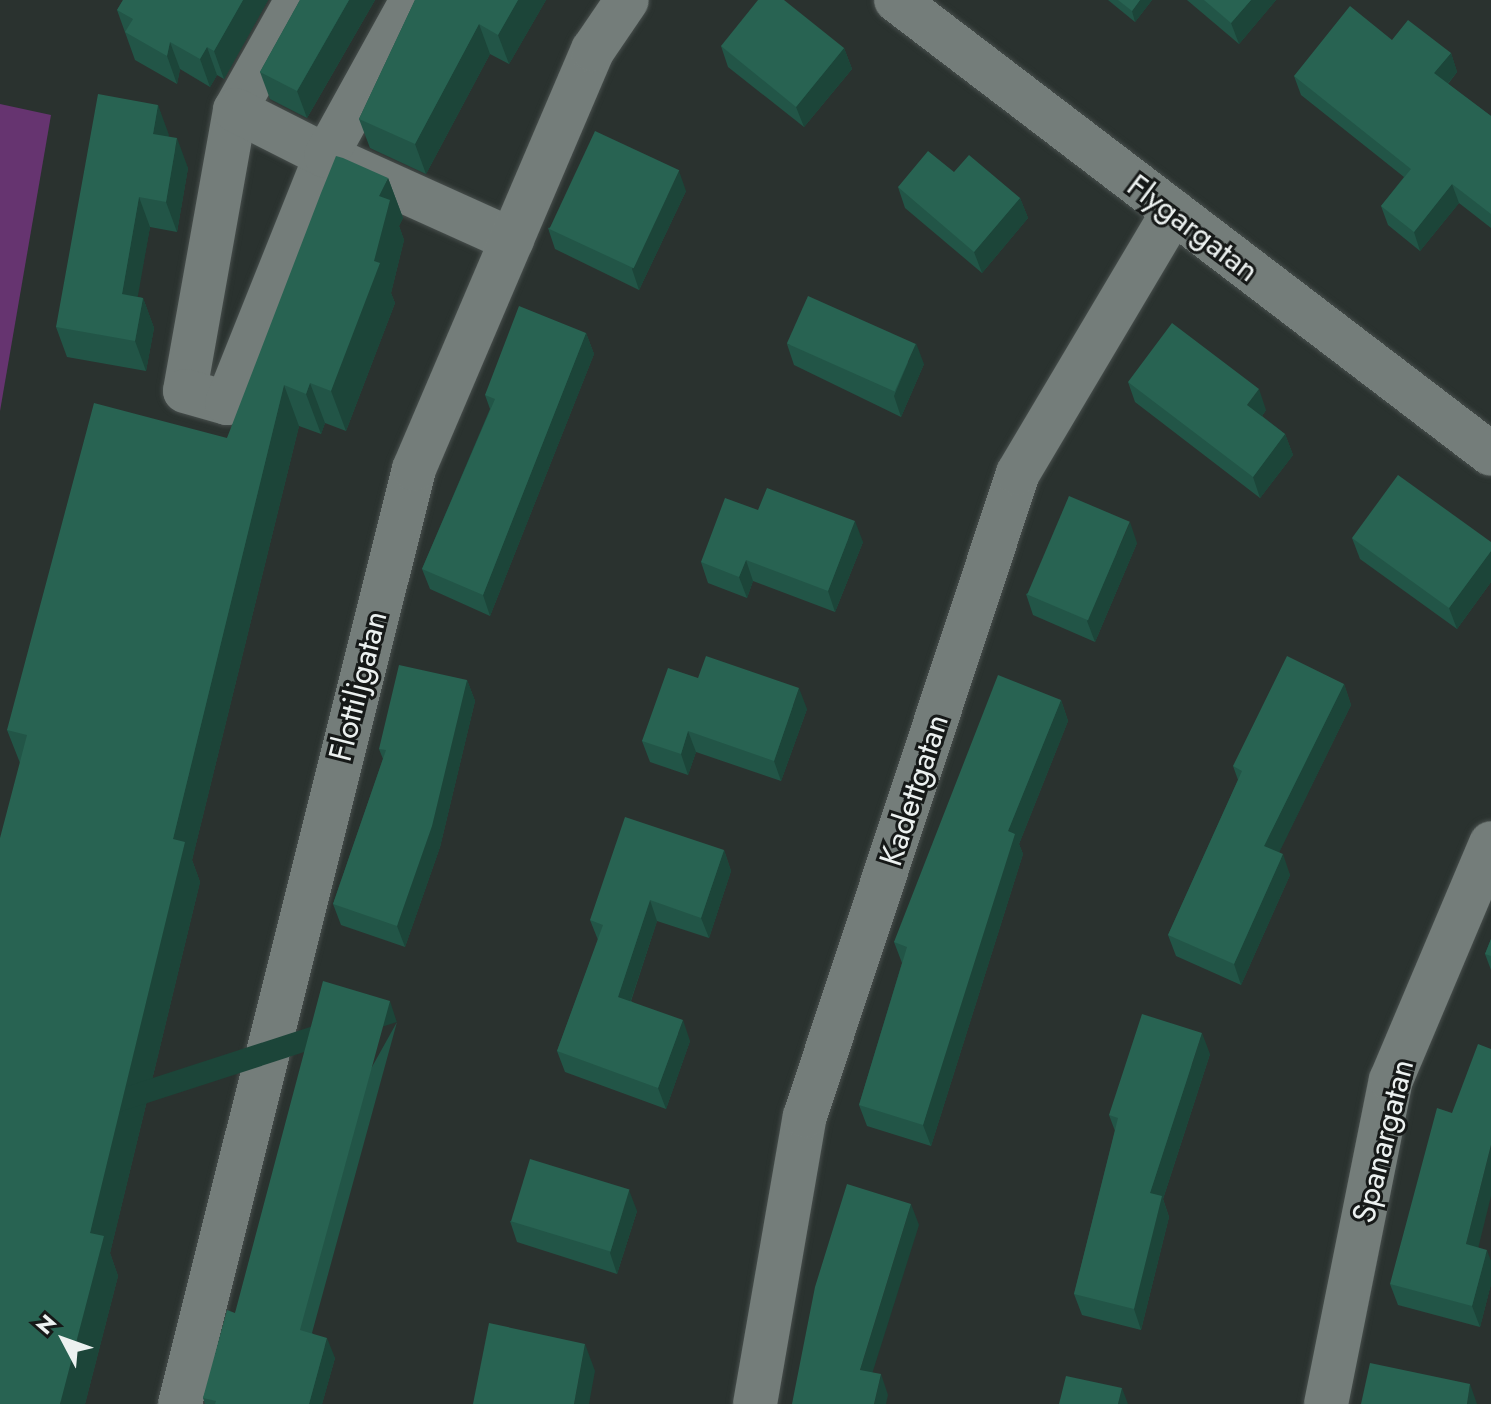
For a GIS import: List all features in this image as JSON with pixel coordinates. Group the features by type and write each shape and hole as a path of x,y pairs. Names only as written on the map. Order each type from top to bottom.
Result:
{"street":[{"path":"297,0 235,110 185,391 227,403 326,156 412,0"},
{"name":"Flottiljgatan","path":"180,1404 414,469 593,50 627,0"},
{"name":"Flygargatan","path":"896,0 1491,454"},
{"path":"235,110 326,156 512,240"},
{"name":"Kadettgatan","path":"755,1404 805,1116 1018,473 1173,212"},
{"name":"Spanargatan","path":"1326,1404 1391,1080 1491,843"}],"shaded area":[{"path":"0,104 51,115 0,411"}],"building":[{"path":"123,0 243,0 214,51 207,47 200,59 170,42 167,56 125,32 133,19 117,10"},
{"path":"300,0 349,0 297,91 260,72"},
{"path":"415,0 518,0 498,35 479,24 415,144 359,119"},
{"path":"758,0 784,0 844,48 796,107 721,46"},
{"path":"1118,0 1140,0 1132,11"},
{"path":"1204,0 1251,0 1231,23"},
{"path":"1350,6 1392,40 1408,20 1451,53 1434,73 1491,116 1491,214 1452,184 1414,232 1381,206 1411,169 1294,76"},
{"path":"98,94 158,105 153,134 177,138 166,202 139,197 122,294 143,298 135,341 56,327"},
{"path":"595,131 679,170 634,268 549,229"},
{"path":"928,151 954,172 969,155 1020,198 974,252 898,187"},
{"path":"336,156 388,178 379,196 390,200 374,261 380,263 331,391 310,383 306,394 284,385 173,839 185,842 90,1233 104,1236 60,1404 0,1404 0,838 27,735 7,730 94,403 227,438"},
{"path":"808,296 916,344 895,391 787,344"},
{"path":"519,306 586,333 483,595 422,569 495,399 485,395"},
{"path":"1172,323 1259,389 1247,405 1285,434 1253,477 1128,382"},
{"path":"1398,475 1491,542 1491,551 1449,608 1352,538"},
{"path":"767,488 855,521 828,591 746,560 739,577 701,562 725,498 758,510"},
{"path":"1069,496 1130,522 1088,620 1027,594"},
{"path":"706,656 799,688 774,761 688,731 681,754 642,741 668,668 698,678"},
{"path":"1287,656 1344,684 1264,846 1283,854 1234,964 1168,935 1242,771 1233,766"},
{"path":"399,665 467,680 432,826 397,926 333,904 386,750 379,749"},
{"path":"998,675 1061,700 1008,831 1015,834 923,1125 859,1105 907,947 894,942"},
{"path":"625,817 724,850 701,918 650,900 618,997 683,1020 658,1088 557,1051 603,925 590,920"},
{"path":"1491,939 1491,956 1485,954"},
{"path":"323,981 390,1001 300,1330 327,1338 309,1404 215,1404 216,1401 203,1398 227,1310 235,1313"},
{"path":"1142,1014 1202,1033 1150,1193 1162,1196 1134,1309 1074,1294 1118,1118 1109,1115"},
{"path":"1478,1044 1491,1049 1491,1145 1466,1244 1487,1250 1472,1306 1390,1284 1437,1108 1452,1113"},
{"path":"530,1159 629,1189 610,1252 511,1221"},
{"path":"847,1184 911,1204 860,1370 881,1374 874,1404 792,1404 815,1287"},
{"path":"489,1323 585,1344 574,1404 473,1404"},
{"path":"1370,1363 1470,1384 1467,1404 1361,1404"},
{"path":"1066,1376 1122,1388 1118,1404 1059,1404"}]}
